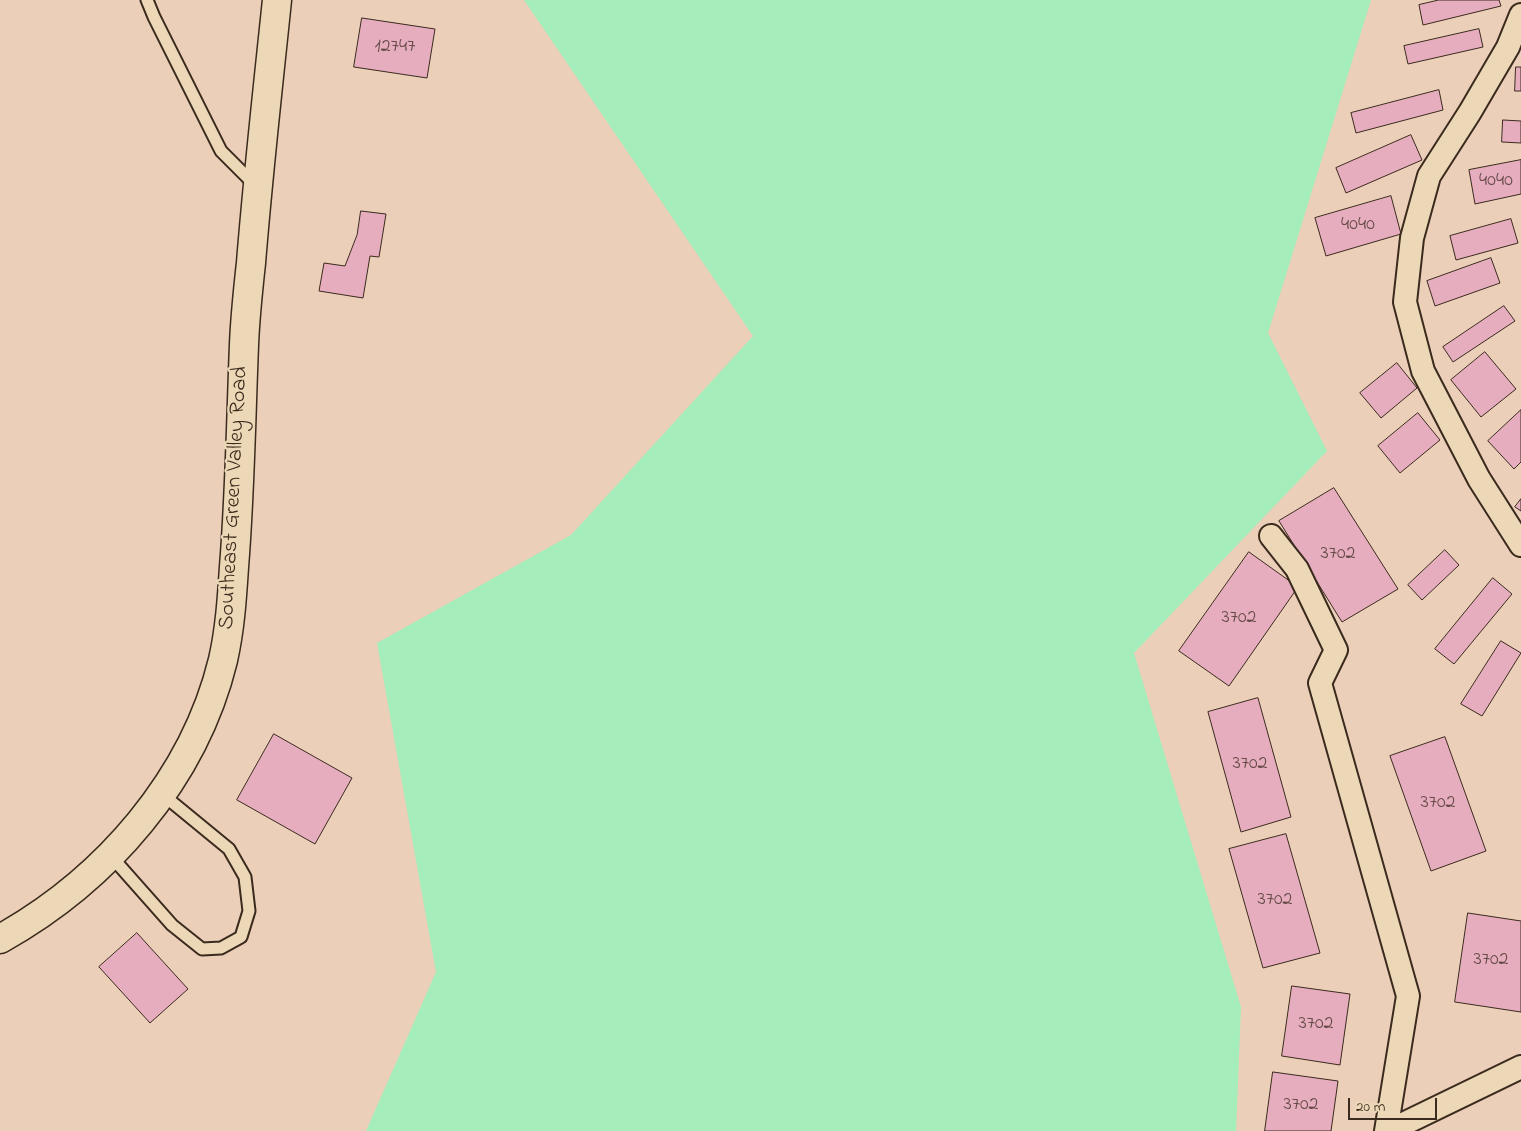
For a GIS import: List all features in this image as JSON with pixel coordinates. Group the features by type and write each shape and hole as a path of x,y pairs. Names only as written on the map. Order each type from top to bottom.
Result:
{"street":[{"name":"Southeast Green Valley Road","path":"0,939 76,887 132,832 162,794 179,768 197,734 214,688 227,638 237,539 244,342 257,187 277,0"},
{"path":"1521,16 1508,47 1470,112 1429,176 1412,238 1405,302 1423,371 1479,479 1521,545"},
{"path":"1271,536 1297,569 1336,650 1320,683 1408,996 1387,1131"},
{"path":"1387,1131 1521,1067"}],"lane":[{"path":"147,0 221,151 257,187"},
{"path":"110,855 172,925 202,949 221,948 241,937 249,911 245,877 230,849 162,794"}],"green space":[{"path":"524,0 1371,0 1268,333 1327,451 1134,653 1241,1007 1236,1131 366,1131 436,972 377,643 571,535 753,336"}],"building":[{"path":"1439,0 1499,0 1501,6 1423,25 1419,5"},
{"path":"362,18 435,29 427,78 354,67"},
{"path":"1479,29 1483,47 1408,64 1404,46"},
{"path":"1516,67 1521,67 1521,91 1515,91"},
{"path":"1439,90 1443,110 1356,133 1351,113"},
{"path":"1503,120 1521,121 1521,143 1502,142"},
{"path":"1411,135 1422,160 1346,193 1336,168"},
{"path":"1521,160 1521,194 1475,204 1469,170"},
{"path":"1391,196 1401,234 1326,256 1315,218"},
{"path":"361,211 386,214 379,257 370,256 363,298 319,291 324,263 345,266 357,235"},
{"path":"1511,219 1518,243 1456,260 1450,236"},
{"path":"1491,258 1500,283 1435,306 1427,281"},
{"path":"1504,306 1515,321 1453,362 1443,347"},
{"path":"1485,352 1516,389 1481,417 1451,380"},
{"path":"1397,363 1417,388 1381,418 1360,393"},
{"path":"1521,410 1521,462 1514,469 1488,441"},
{"path":"1418,413 1440,440 1400,473 1378,446"},
{"path":"1334,488 1398,589 1342,622 1279,521"},
{"path":"1521,499 1521,511 1515,507"},
{"path":"1445,550 1459,565 1422,600 1408,585"},
{"path":"1249,552 1298,587 1229,686 1179,651"},
{"path":"1493,578 1512,594 1454,664 1435,649"},
{"path":"1501,641 1521,653 1482,716 1461,704"},
{"path":"1258,698 1291,817 1241,832 1208,712"},
{"path":"274,734 352,778 315,844 237,800"},
{"path":"1445,737 1486,851 1431,871 1390,756"},
{"path":"1286,834 1320,953 1263,968 1229,849"},
{"path":"1468,913 1521,921 1521,1012 1455,1002"},
{"path":"137,933 188,989 150,1023 99,967"},
{"path":"1292,986 1350,994 1340,1065 1282,1056"},
{"path":"1273,1072 1338,1081 1331,1131 1265,1131"}]}
